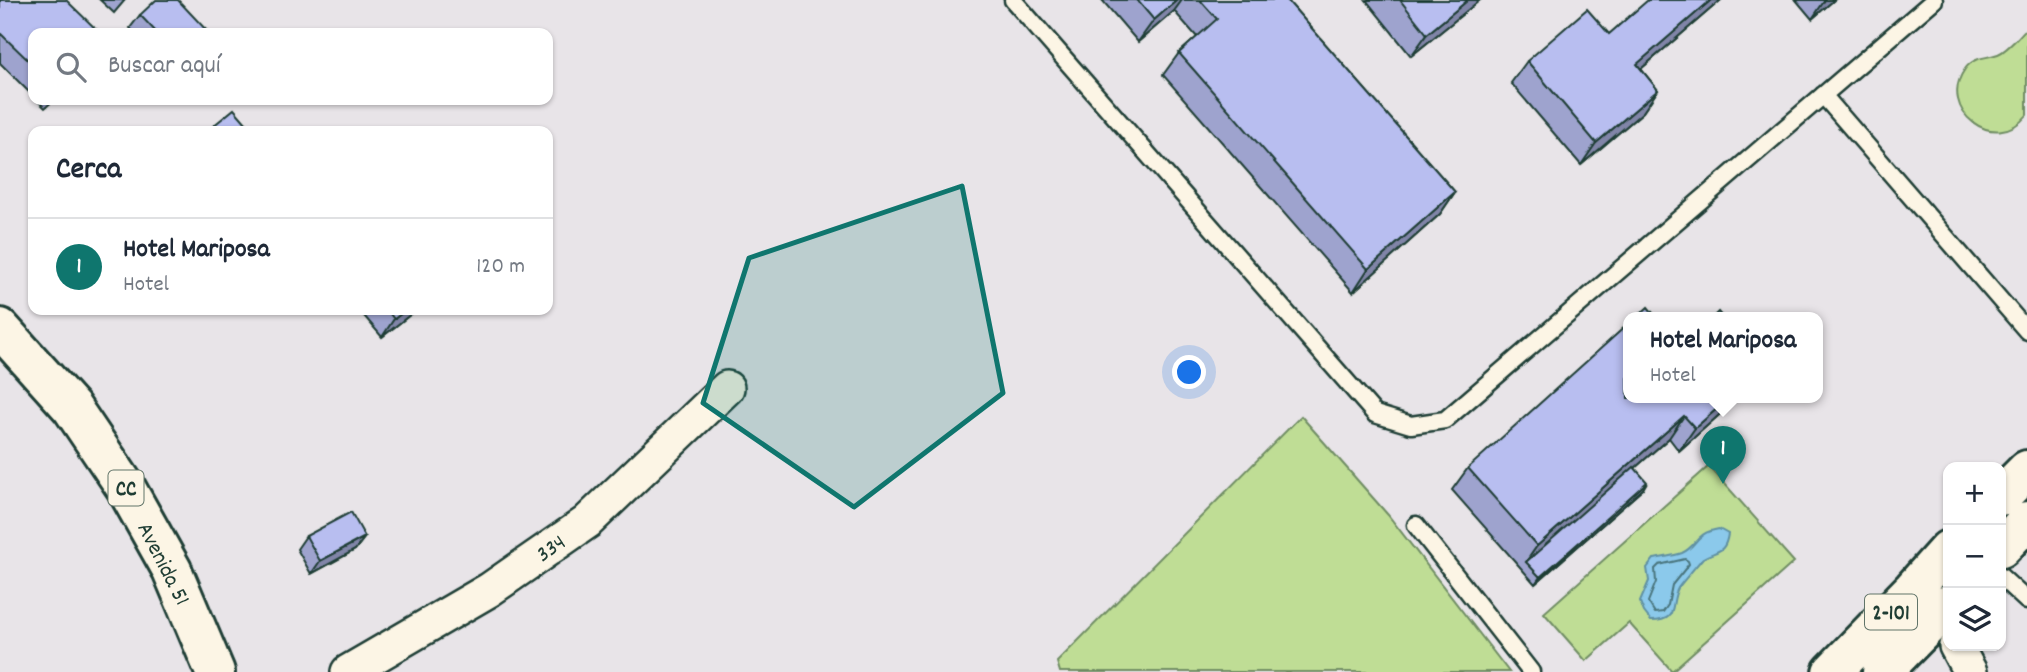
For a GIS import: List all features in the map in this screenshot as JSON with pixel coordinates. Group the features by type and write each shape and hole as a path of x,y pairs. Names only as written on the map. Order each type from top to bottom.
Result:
{"main road":[{"name":"Avenida 51","path":"0,328 72,408 126,488 172,570 215,672"},
{"path":"2006,491 2027,470"},
{"path":"2006,543 2027,521"},
{"name":"2-101","path":"1882,672 1941,617 1944,588"},
{"name":"2-101","path":"1832,672 1941,617"}],"street":[{"name":"334","path":"348,672 489,590 587,522 727,388"},
{"path":"1941,617 1970,672"}],"lane":[{"path":"1013,0 1375,414 1411,425 1445,420 1934,0"},
{"path":"1823,95 2027,331"},
{"path":"1416,526 1531,672"},
{"path":"2006,582 2027,601"}],"highlighted area":[{"path":"962,186 1003,393 854,507 703,403 749,258"}],"green space":[{"path":"2027,28 2027,115 2014,126 2000,130 1986,129 1963,112 1958,99 1958,84 1968,65 2002,52"},
{"path":"1301,416 1388,515 1509,672 1060,672 1057,662"},
{"path":"1709,466 1794,562 1672,671 1629,623 1586,661 1544,613"}],"water":[{"path":"1719,529 1728,534 1725,545 1703,558 1680,586 1675,594 1670,615 1651,621 1640,602 1649,581 1647,568 1654,559 1682,553 1705,533"}],"building":[{"path":"0,0 66,0 95,28 28,28 28,60 0,33"},
{"path":"156,0 178,0 204,28 152,28 140,15"},
{"path":"1137,0 1177,0 1154,20"},
{"path":"1200,0 1287,0 1455,192 1368,269 1179,53 1217,19"},
{"path":"1400,0 1468,0 1427,34"},
{"path":"1648,0 1711,0 1637,64 1658,90 1596,143 1527,61 1587,9 1609,34"},
{"path":"234,109 249,126 213,126"},
{"path":"1623,328 1623,403 1723,403 1695,428 1684,416 1537,546 1468,468"},
{"path":"1634,467 1647,482 1540,577 1526,562"},
{"path":"351,512 365,537 320,561 306,536"}],"place":[{"name":"Hotel Mariposa","path":"1723,484"}]}
